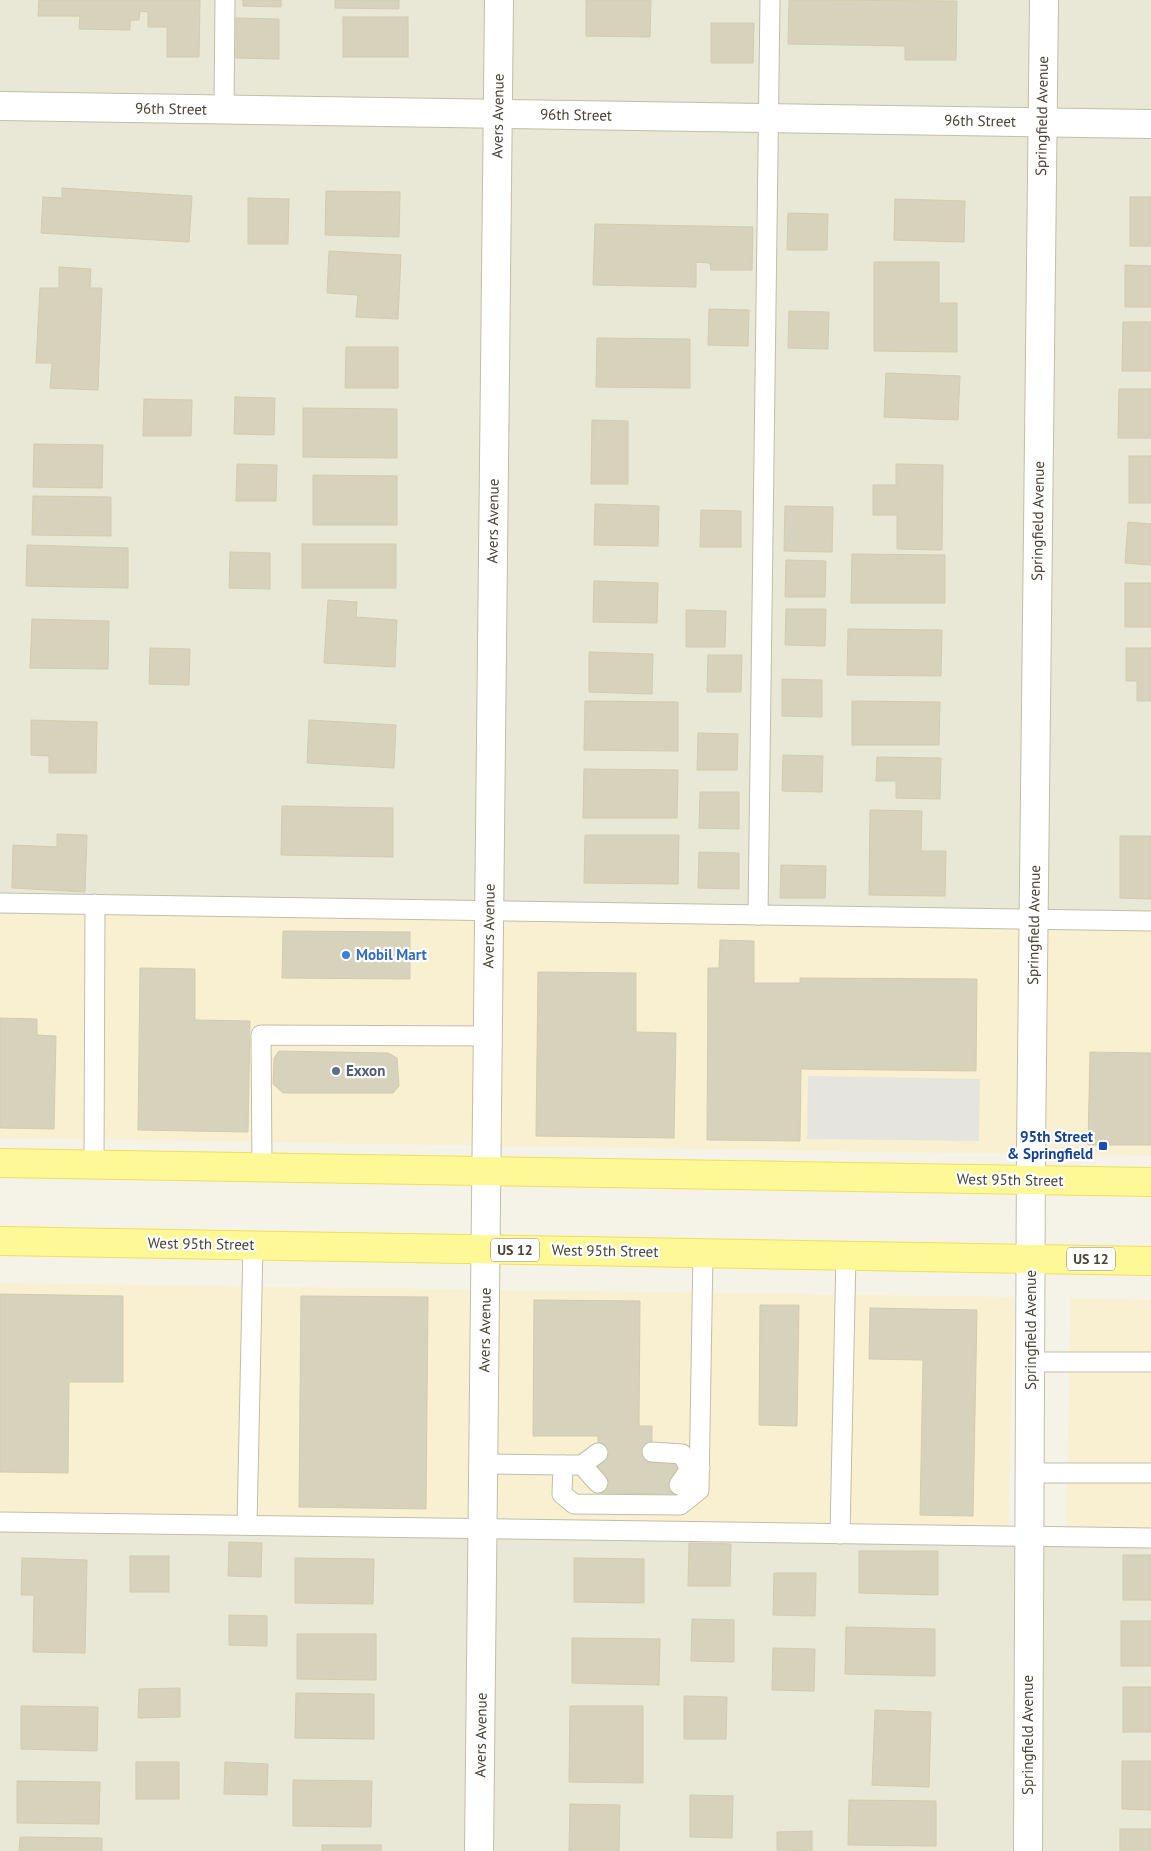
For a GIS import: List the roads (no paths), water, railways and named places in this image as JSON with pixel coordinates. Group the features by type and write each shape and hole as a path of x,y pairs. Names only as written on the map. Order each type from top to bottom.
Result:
{"main road":[{"name":"West 95th Street","path":"0,1163 1151,1182"},
{"name":"West 95th Street","path":"0,1241 1151,1260"}],"street":[{"name":"Avers Avenue","path":"479,1851 499,0"},
{"name":"Springfield Avenue","path":"1028,1851 1031,1180 1044,0"},
{"name":"96th Street","path":"0,106 1151,124"}],"lane":[{"path":"224,110 225,0"},
{"path":"758,915 770,0"},
{"path":"0,903 1151,921"},
{"path":"94,904 94,1165"},
{"path":"262,1168 261,1035 488,1036"},
{"path":"247,1526 253,1245"},
{"path":"563,1465 562,1494 574,1504 680,1505 699,1490 695,1468 703,1252"},
{"path":"840,1534 846,1255"},
{"path":"1030,1362 1151,1362"},
{"path":"652,1452 682,1454 695,1468"},
{"path":"484,1464 582,1465 598,1453"},
{"path":"582,1465 598,1483"},
{"path":"680,1484 695,1468"},
{"path":"1030,1473 1151,1473"},
{"path":"0,1522 1151,1538"}],"place":[{"name":"Mobil Mart","path":"346,955"},
{"name":"Exxon","path":"336,1071"},
{"name":"95th Street & Springfield","path":"1103,1146"}]}
